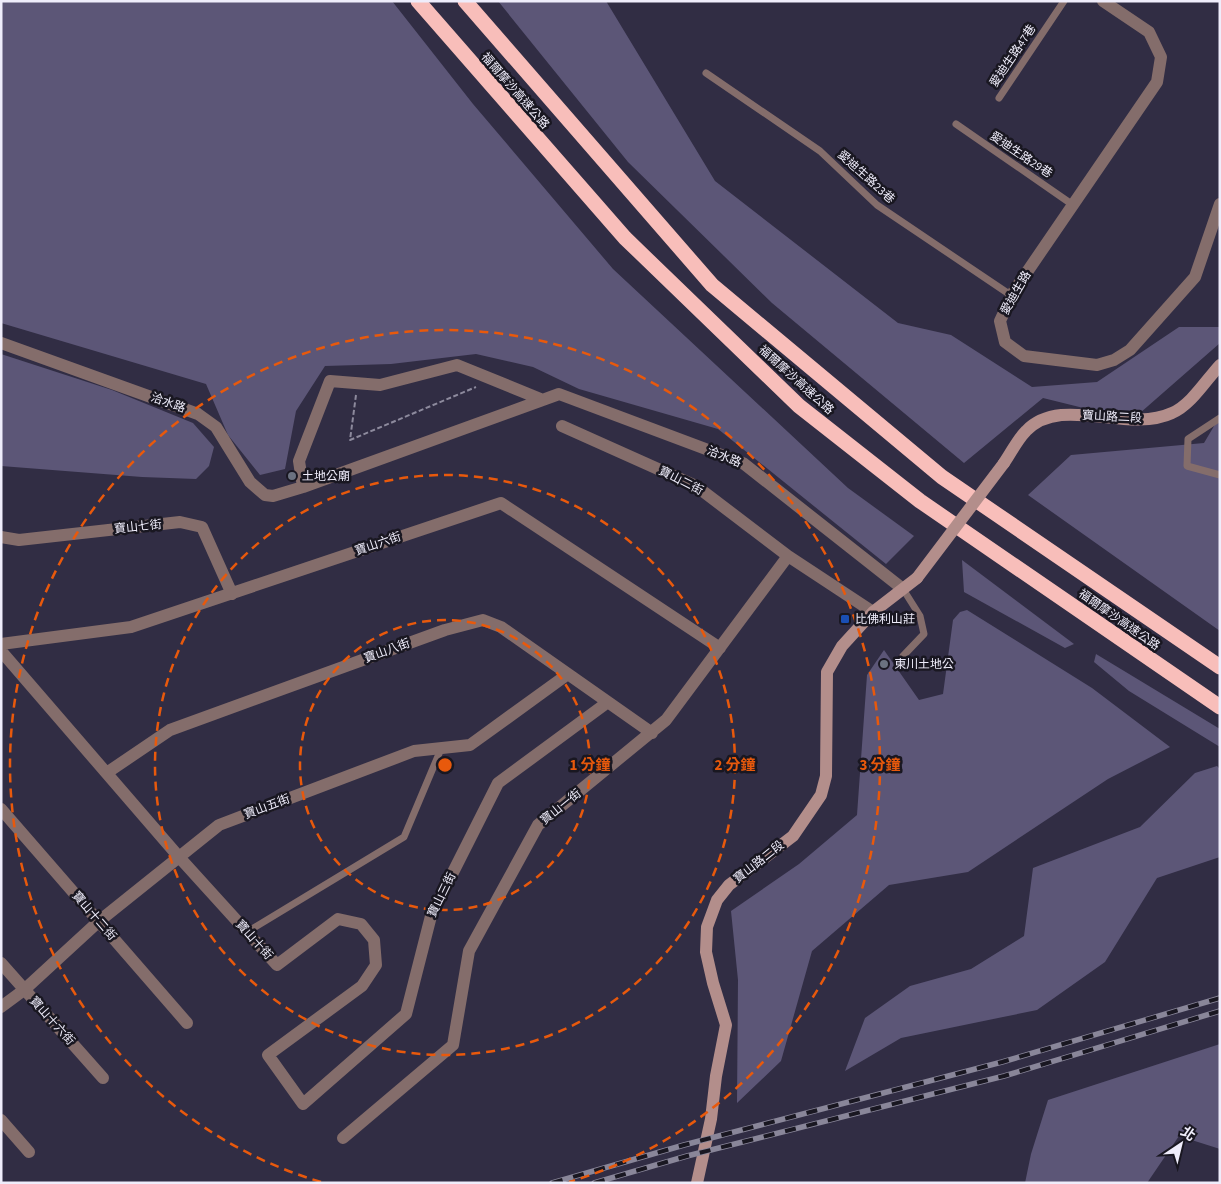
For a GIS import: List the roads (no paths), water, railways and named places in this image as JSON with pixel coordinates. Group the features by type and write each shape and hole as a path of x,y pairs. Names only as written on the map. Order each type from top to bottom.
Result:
{"highway":[{"name":"福爾摩沙高速公路","path":"418,1 625,238 799,406 920,501 1220,707"},
{"name":"福爾摩沙高速公路","path":"465,1 712,285 942,477 1220,667"}],"street":[{"name":"愛迪生路","path":"1103,1 1149,32 1161,57 1157,82 1012,296 1000,322 1005,342 1024,356 1097,365 1114,360 1130,350 1195,277 1220,204"},
{"name":"洽水路","path":"1,342 198,414 216,427 250,482 265,495 273,496 303,487 559,394 743,463 903,589"},
{"name":"洽水路","path":"303,487 299,461 330,381 380,385 457,365 543,400"},
{"name":"寶山路二段","path":"697,1183 711,1119 716,1076 726,1025 712,983 706,952 707,927 716,900 729,885 792,836 821,795 826,776 827,672 842,646 873,612 916,578 1026,432 1039,421 1060,414 1128,420 1154,419 1173,413 1189,399 1220,365"},
{"name":"寶山二街","path":"562,426 696,486 788,556"},
{"name":"寶山六街","path":"1,644 131,627 501,503 720,648"},
{"name":"寶山七街","path":"1,537 19,540 180,522 202,527 232,594"},
{"path":"788,556 873,612"},
{"name":"寶山一街","path":"343,1138 453,1046 469,951 538,825 666,720 788,556"},
{"name":"寶山八街","path":"108,772 170,730 445,630 483,620 501,627 652,733"},
{"name":"寶山十街","path":"1,651 108,772 179,857 277,965 338,919 361,924 374,940 376,965 362,986 268,1055 303,1104"},
{"name":"寶山五街","path":"1,1007 24,990 98,922 219,825 414,751 470,745 568,674"},
{"name":"寶山三街","path":"303,1104 406,1014 431,916 498,783 608,702"},
{"name":"寶山十二街","path":"1,809 187,1023"},
{"name":"寶山十六街","path":"1,963 103,1078"},
{"path":"1,1120 29,1152"}],"lane":[{"name":"愛迪生路47巷","path":"998,98 1064,1"},
{"name":"愛迪生路23巷","path":"706,73 820,150 877,206 1012,296"},
{"name":"愛迪生路29巷","path":"956,124 1073,205"},
{"path":"1220,418 1188,439 1187,466 1220,475"},
{"path":"903,589 920,616 924,634 903,656"},
{"path":"247,932 404,837 442,749"}],"railway":[{"path":"552,1183 684,1145 1002,1062 1220,998"},
{"path":"594,1183 687,1156 1004,1076 1220,1011"}],"place":[{"name":"土地公廟","path":"292,476"},
{"name":"比佛利山莊","path":"845,619"},
{"name":"東川土地公","path":"884,664"}]}
